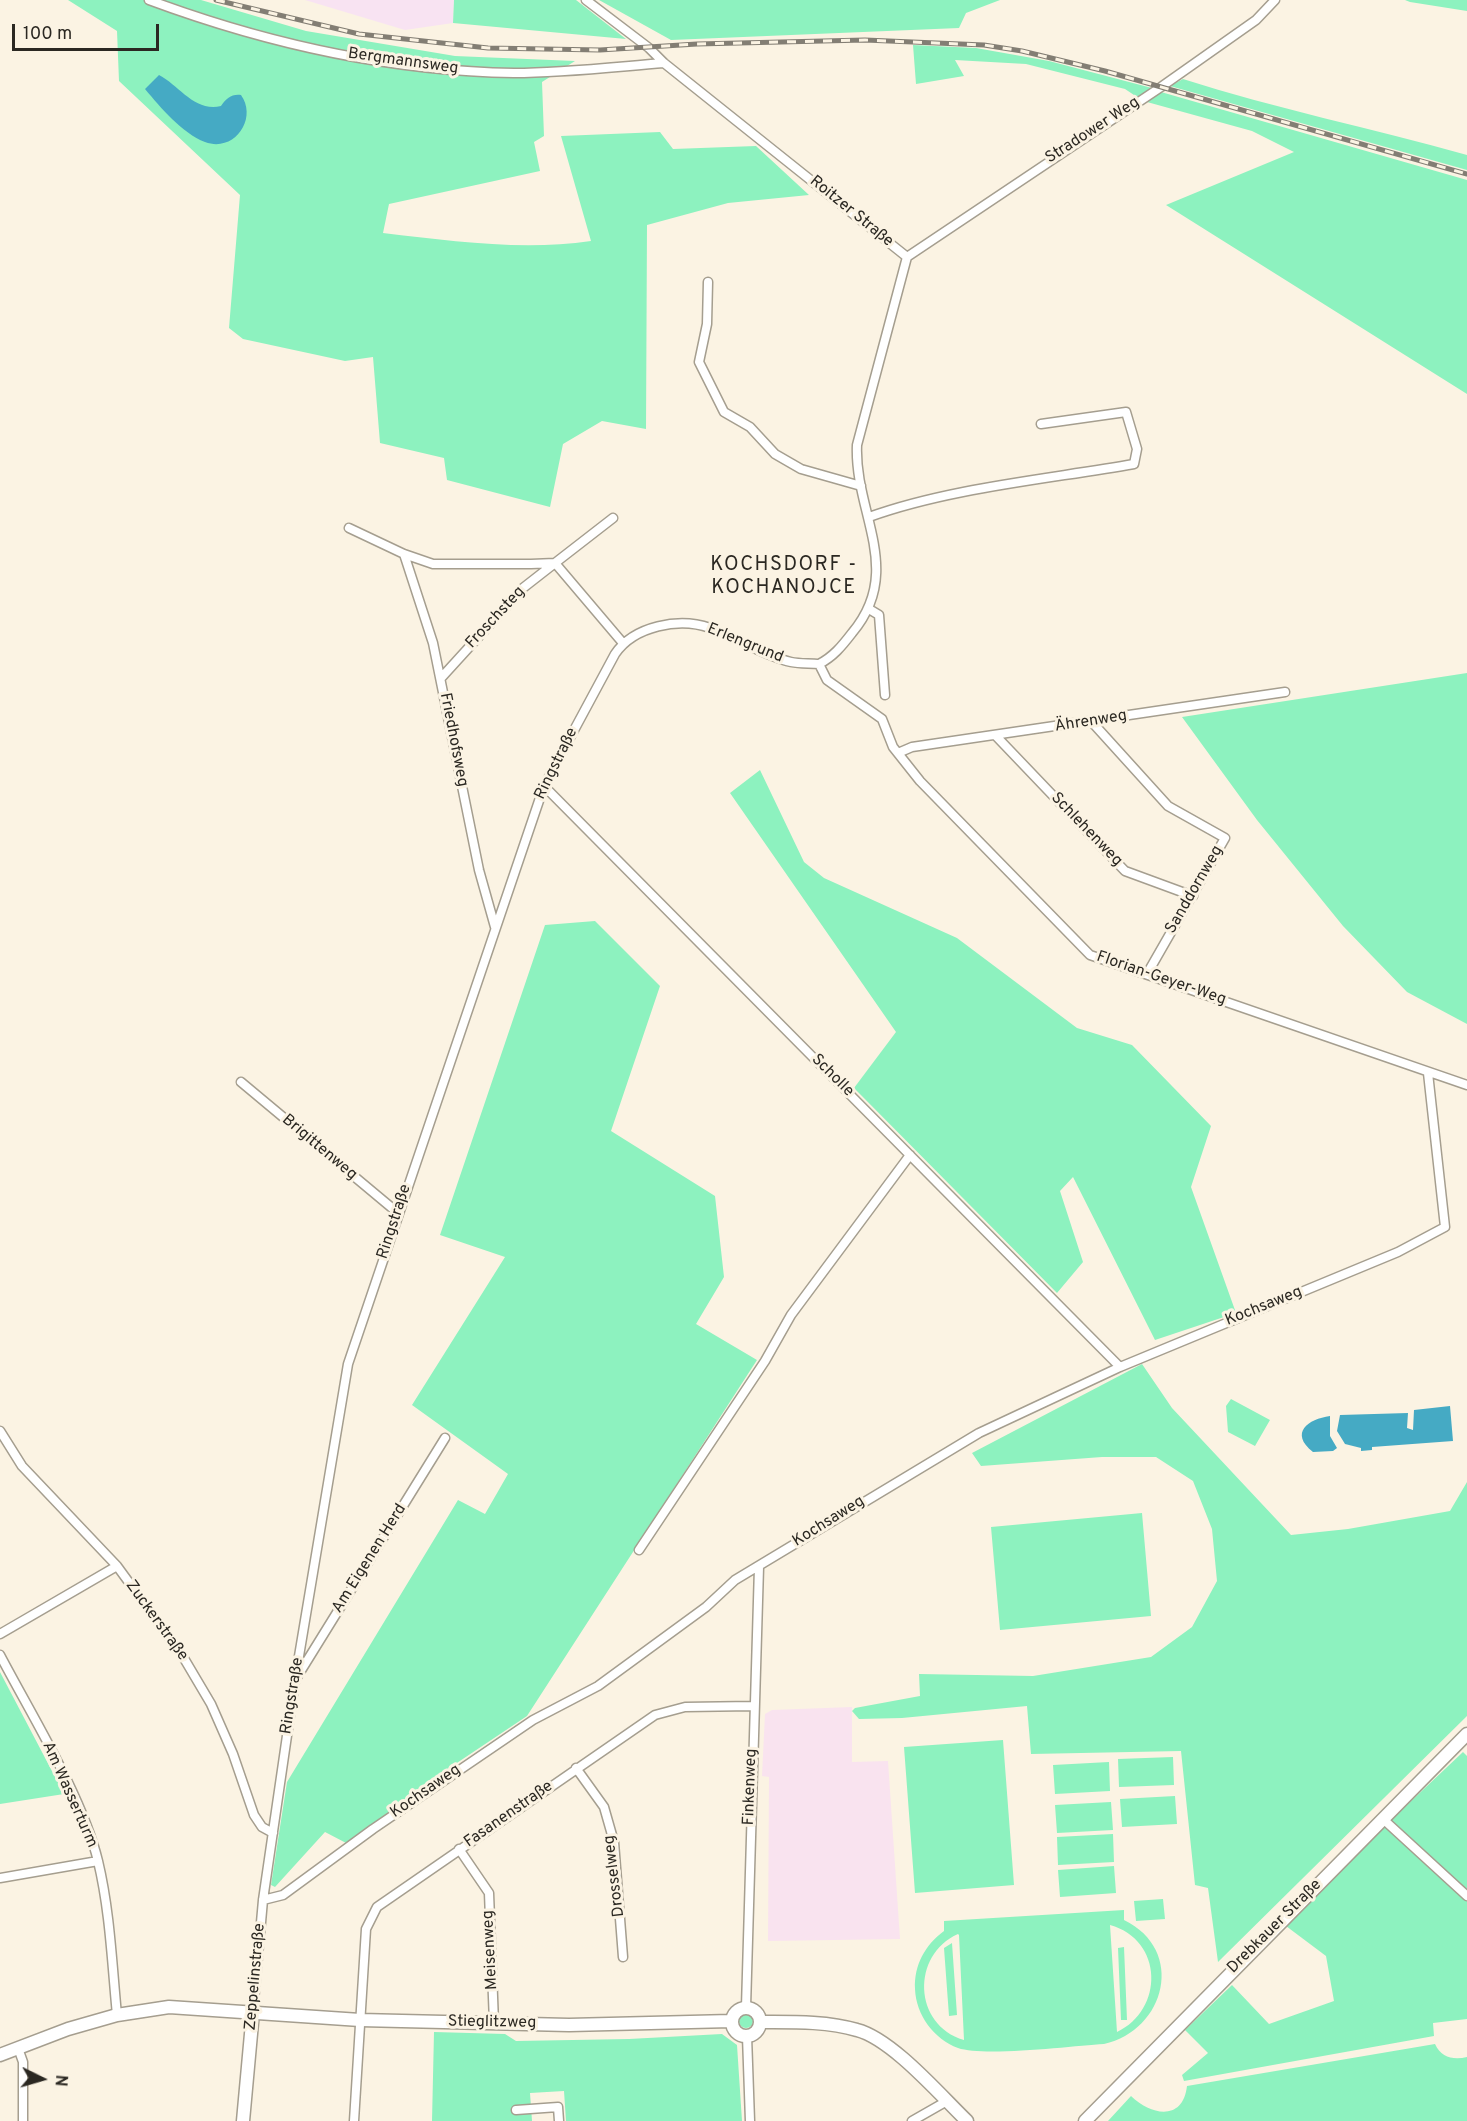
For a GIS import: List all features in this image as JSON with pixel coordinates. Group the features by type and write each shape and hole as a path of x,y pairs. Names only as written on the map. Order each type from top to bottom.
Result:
{"street":[{"name":"Bergmannsweg","path":"149,0 203,20 259,35 343,54 409,64 513,73 664,63"},
{"name":"Roitzer Straße","path":"586,0 649,48 664,63 907,257 857,445 856,469 869,517 878,571 869,609 861,623 839,650 819,664"},
{"name":"Stradower Weg","path":"907,257 1161,87 1256,20 1275,0"},
{"path":"708,282 707,324 699,362 724,412 750,427 775,454 801,469 861,486"},
{"path":"869,517 898,506 947,496 1134,464 1137,449 1126,412 1041,424"},
{"path":"349,528 404,554 433,564 555,563 613,518"},
{"name":"Friedhofsweg","path":"404,554 441,678 479,870 495,927"},
{"path":"555,563 622,642"},
{"name":"Froschsteg","path":"441,678 523,588 555,563"},
{"path":"869,609 879,615 885,695"},
{"name":"Erlengrund","path":"622,642 644,629 663,625 708,627 790,662 819,664"},
{"name":"Ringstraße","path":"273,1833 295,1680 348,1364 544,786 622,642"},
{"name":"Florian-Geyer-Weg","path":"819,664 827,680 882,719 898,753 920,781 1090,955 1467,1085"},
{"name":"Ährenweg","path":"898,753 912,747 1285,692"},
{"name":"Sanddornweg","path":"1091,721 1168,806 1225,838 1147,974"},
{"name":"Schlehenweg","path":"996,736 1125,871 1193,896"},
{"name":"Scholle","path":"544,786 1120,1367"},
{"name":"Kochsaweg","path":"263,1900 283,1895 373,1828 533,1720 598,1686 706,1607 735,1580 759,1568 826,1523 979,1433 1120,1367 1398,1252 1444,1227 1428,1073"},
{"name":"Brigittenweg","path":"241,1082 398,1213"},
{"path":"639,1550 765,1361 791,1315 910,1155"},
{"name":"Zuckerstraße","path":"0,1431 28,1472 117,1566 182,1655 211,1704 233,1754 254,1815 262,1827 273,1833"},
{"name":"Am Eigenen Herd","path":"295,1680 445,1438"},
{"path":"0,1634 117,1566"},
{"name":"Finkenweg","path":"746,2007 753,1706 759,1568"},
{"name":"Am Wasserturm","path":"0,1655 59,1768 87,1830 98,1861 106,1909 117,2015"},
{"name":"Fasanenstraße","path":"354,2121 366,1929 377,1907 655,1715 668,1709 753,1706"},
{"name":"Drebkauer Straße","path":"1085,2121 1467,1734"},
{"name":"Drosselweg","path":"576,1768 604,1807 614,1842 623,1957"},
{"path":"1383,1819 1467,1896"},
{"name":"Zeppelinstraße","path":"243,2121 263,1900 273,1833"},
{"name":"Meisenweg","path":"459,1849 489,1893 494,2023"},
{"path":"0,1878 98,1861"},
{"name":"Stieglitzweg","path":"0,2055 68,2029 117,2015 169,2007 360,2020 569,2025 731,2021"},
{"path":"746,2007 754,2010 760,2022 755,2033 747,2036 734,2030 731,2021 737,2010 746,2007"},
{"path":"760,2022 859,2030 889,2047 967,2121"},
{"path":"747,2036 750,2121"},
{"path":"18,2048 23,2062 23,2121"},
{"path":"912,2121 946,2101"},
{"path":"516,2110 558,2107 559,2121"}],"shaded area":[{"path":"305,0 454,0 453,23 405,30"},
{"path":"852,1707 852,1762 888,1761 900,1939 768,1941 769,1777 762,1776 765,1714 772,1710"}],"green space":[{"path":"68,0 201,0 306,31 455,56 575,61 542,82 544,136 534,142 540,171 389,204 383,233 513,245 591,241 561,136 660,132 673,149 756,146 809,195 728,203 647,225 646,429 602,421 563,444 550,507 447,480 444,458 380,443 373,357 345,361 243,339 229,328 240,195 119,81 117,31"},
{"path":"454,0 576,0 626,39 453,23"},
{"path":"599,0 1000,0 966,13 959,28 671,40"},
{"path":"1405,0 1467,0 1467,11 1410,2"},
{"path":"913,45 976,48 1049,61 1152,88 1137,97 1125,89 1026,64 955,60 964,76 916,84"},
{"path":"1183,79 1253,100 1467,155 1467,170 1170,86"},
{"path":"1161,92 1467,180 1467,394 1166,205 1294,152 1252,131 1147,102"},
{"path":"1467,673 1467,1024 1407,992 1343,926 1257,820 1182,717"},
{"path":"760,770 804,862 824,878 957,938 1077,1028 1132,1045 1211,1126 1191,1187 1236,1313 1155,1340 1073,1177 1060,1191 1083,1262 1057,1293 854,1088 896,1032 730,793"},
{"path":"595,921 660,986 611,1131 715,1196 724,1277 696,1324 757,1360 527,1716 421,1787 348,1844 325,1832 275,1887 271,1885 287,1782 458,1500 485,1514 508,1474 412,1405 505,1257 440,1235 545,925"},
{"path":"1142,1364 1172,1408 1291,1535 1348,1529 1450,1511 1467,1482 1467,1716 1218,1962 1208,1888 1195,1885 1181,1751 1031,1754 1027,1706 902,1718 859,1719 852,1711 855,1708 920,1696 919,1674 1033,1676 1151,1657 1192,1627 1217,1581 1212,1529 1193,1481 1156,1457 1102,1457 981,1466 972,1453"},
{"path":"1231,1399 1270,1420 1255,1446 1228,1432 1226,1406"},
{"path":"1142,1513 1151,1616 1000,1630 991,1527"},
{"path":"0,1672 64,1794 0,1804"},
{"path":"1003,1740 1014,1885 915,1893 904,1747"},
{"path":"1463,1752 1467,1756 1467,2019 1433,2023 1434,2036 1184,2081 1182,2075 1208,2053 1185,2030 1232,1985 1269,2024 1334,2001 1326,1956 1282,1923"},
{"path":"1173,1757 1174,1785 1119,1787 1118,1759"},
{"path":"1109,1762 1110,1791 1055,1794 1053,1765"},
{"path":"1175,1796 1177,1824 1122,1827 1120,1799"},
{"path":"1111,1802 1113,1830 1057,1833 1055,1805"},
{"path":"1113,1834 1114,1862 1058,1865 1057,1837"},
{"path":"1114,1866 1116,1893 1060,1897 1058,1870"},
{"path":"1163,1899 1165,1919 1136,1921 1134,1901"},
{"path":"1124,1910 1124,1920 1143,1933 1156,1950 1161,1969 1160,1988 1154,2007 1142,2023 1125,2036 1104,2044 1007,2051 958,2048 941,2039 928,2025 916,1999 916,1972 926,1949 944,1931 944,1921","holes":["1110,1925 1128,1933 1140,1945 1148,1960 1151,1976 1150,1992 1143,2008 1132,2022 1117,2032","959,1935 964,2040 947,2032 935,2020 927,2005 924,1989 926,1973 932,1957 943,1944"]},
{"path":"952,1943 957,2015 949,2016 944,1948"},
{"path":"1124,1947 1127,2020 1121,2020 1118,1948"},
{"path":"743,2014 749,2014 753,2021 749,2028 743,2028 739,2024 739,2018"},
{"path":"434,2032 505,2034 516,2041 629,2039 722,2034 737,2045 742,2121 566,2121 564,2091 530,2093 532,2121 432,2121"},
{"path":"1435,2044 1448,2057 1467,2057 1467,2121 1108,2121 1131,2096 1148,2108 1165,2112 1180,2105 1187,2086"}],"water":[{"path":"159,75 195,102 211,107 221,106 230,97 241,95 246,104 247,114 240,132 225,143 216,144 205,142 188,133 145,89"},
{"path":"1450,1406 1453,1441 1372,1447 1372,1450 1361,1451 1361,1448 1345,1444 1337,1431 1340,1415 1408,1413 1407,1428 1413,1430 1414,1410"},
{"path":"1330,1416 1330,1436 1337,1448 1333,1451 1313,1452 1302,1439 1304,1428 1315,1420"}],"railway":[{"path":"216,0 359,34 488,48 600,50 697,44 865,40 984,45 1022,51 1105,71 1467,174"}],"district":[{"name":"KOCHSDORF - KOCHANOJCE","path":"784,578"}]}
